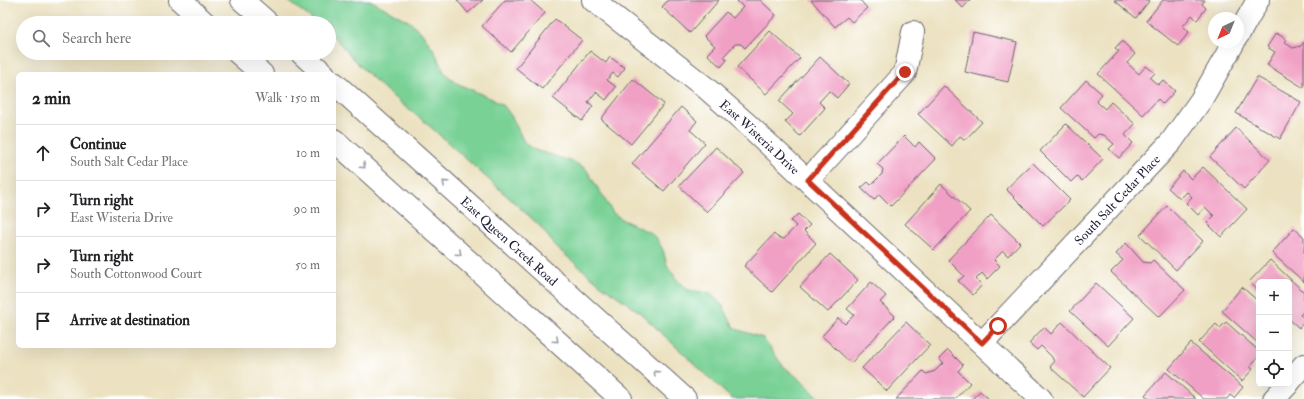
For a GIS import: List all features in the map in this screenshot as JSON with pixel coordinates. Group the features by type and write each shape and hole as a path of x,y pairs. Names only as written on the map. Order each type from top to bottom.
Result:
{"street":[{"path":"180,0 197,16"},
{"path":"242,0 260,16"},
{"name":"East Wisteria Drive","path":"592,0 706,88 808,180 1041,399"},
{"path":"1244,24 1258,0"},
{"path":"808,180 905,72 913,32"},
{"name":"South Salt Cedar Place","path":"982,343 1171,142 1201,100 1231,48"},
{"path":"246,60 260,72"},
{"path":"309,60 322,72"},
{"name":"East Queen Creek Road","path":"336,85 685,399"},
{"path":"336,142 621,399"},
{"path":"1292,378 1304,365"},
{"path":"1274,399 1284,387"}],"green space":[{"path":"287,0 370,0 410,22 421,32 434,50 444,72 456,83 504,106 512,117 524,142 535,150 574,162 586,169 613,213 623,220 651,233 656,238 663,250 667,265 677,280 688,290 709,293 722,305 734,327 763,338 783,366 807,385 819,399 732,399 638,311 600,284 557,248 539,225 424,121 372,78 336,40 336,16 308,16"}],"building":[{"path":"457,0 483,0 468,13"},
{"path":"505,0 530,0 545,13 511,52 482,26"},
{"path":"668,0 719,0 690,33 662,7"},
{"path":"760,0 776,15 745,48 741,44 735,44 724,56 727,60 721,67 707,54 715,46 704,36 726,12 733,18 743,7 737,1"},
{"path":"811,0 860,0 867,8 852,22 847,17 835,27"},
{"path":"955,0 970,0 963,8"},
{"path":"1114,0 1148,0 1149,1 1136,18"},
{"path":"1163,0 1205,0 1202,4 1206,8 1197,20 1192,15 1183,26 1189,32 1178,46 1146,21"},
{"path":"555,19 582,40 542,89 516,68"},
{"path":"770,31 800,58 766,94 737,67"},
{"path":"973,32 1017,42 1008,82 965,72"},
{"path":"1276,33 1286,39 1284,42 1293,48 1301,46 1304,42 1304,88 1267,65 1275,52 1267,47"},
{"path":"1122,41 1135,54 1127,63 1139,74 1146,66 1155,73 1150,78 1158,85 1163,80 1175,91 1163,104 1158,99 1143,115 1098,74 1119,51 1115,48"},
{"path":"590,51 606,63 610,57 625,68 618,77 613,73 607,80 616,87 606,100 596,92 588,102 593,106 582,121 553,98"},
{"path":"820,57 849,84 837,98 829,91 819,102 825,108 800,136 785,122 793,114 779,101"},
{"path":"1257,77 1301,102 1280,139 1236,113"},
{"path":"633,79 664,104 631,144 601,119"},
{"path":"1086,80 1102,94 1096,101 1105,109 1111,102 1135,124 1125,135 1133,143 1119,158 1109,149 1114,144 1104,135 1098,134 1094,138 1061,108"},
{"path":"944,86 982,122 965,140 960,136 952,146 918,114"},
{"path":"681,107 697,121 690,130 705,143 664,191 632,164"},
{"path":"1066,124 1103,159 1082,181 1077,176 1071,182 1040,151"},
{"path":"1236,128 1270,160 1244,189 1210,157"},
{"path":"904,136 915,147 919,142 936,159 891,206 879,194 874,200 861,188 868,182 871,185 882,174 883,169 877,164"},
{"path":"716,147 744,173 707,212 679,186"},
{"path":"1033,163 1070,200 1043,226 1006,189"},
{"path":"1203,167 1247,209 1221,237 1207,223 1214,216 1205,207 1198,215 1186,203 1192,197 1187,192 1180,199 1168,188 1183,171 1191,179"},
{"path":"941,184 970,211 934,250 905,224"},
{"path":"1167,206 1203,241 1176,270 1140,235"},
{"path":"798,214 810,225 804,231 816,243 772,292 744,266 774,234 777,237 784,239 796,226 791,221"},
{"path":"991,215 1020,243 1008,256 1003,251 994,260 1000,266 987,279 982,273 976,279 982,285 973,295 958,281 964,276 948,260"},
{"path":"1294,228 1304,237 1304,282 1272,253"},
{"path":"1126,243 1143,262 1150,263 1153,260 1185,290 1159,317 1111,272 1123,260 1116,254"},
{"path":"830,254 858,280 828,312 800,287"},
{"path":"1270,260 1290,279 1256,279 1256,288 1249,282"},
{"path":"1292,281 1304,292 1304,311 1300,315 1304,318 1304,322 1299,328 1292,322"},
{"path":"871,282 886,296 880,302 895,316 851,363 822,336 838,318 845,324 854,315 847,309"},
{"path":"1096,283 1134,318 1108,346 1070,311"},
{"path":"1242,287 1256,299 1256,341 1222,311"},
{"path":"906,322 930,345 887,391 862,368"},
{"path":"1062,322 1110,368 1083,397 1050,367 1054,362 1052,357 1041,346 1037,350 1029,343 1044,327 1051,334"},
{"path":"1226,322 1256,348 1256,360 1250,367 1253,369 1242,381 1199,342 1216,324 1220,328"},
{"path":"1191,343 1243,387 1234,398 1230,395 1227,399 1204,399 1169,369"},
{"path":"948,350 963,365 958,371 970,383 955,399 896,399 923,371 926,374 935,371 943,363 939,359"},
{"path":"1166,372 1196,399 1150,399 1145,395"},
{"path":"980,391 989,399 972,399"}],"route":[{"path":"905,72 808,180 982,343 998,326"}]}
